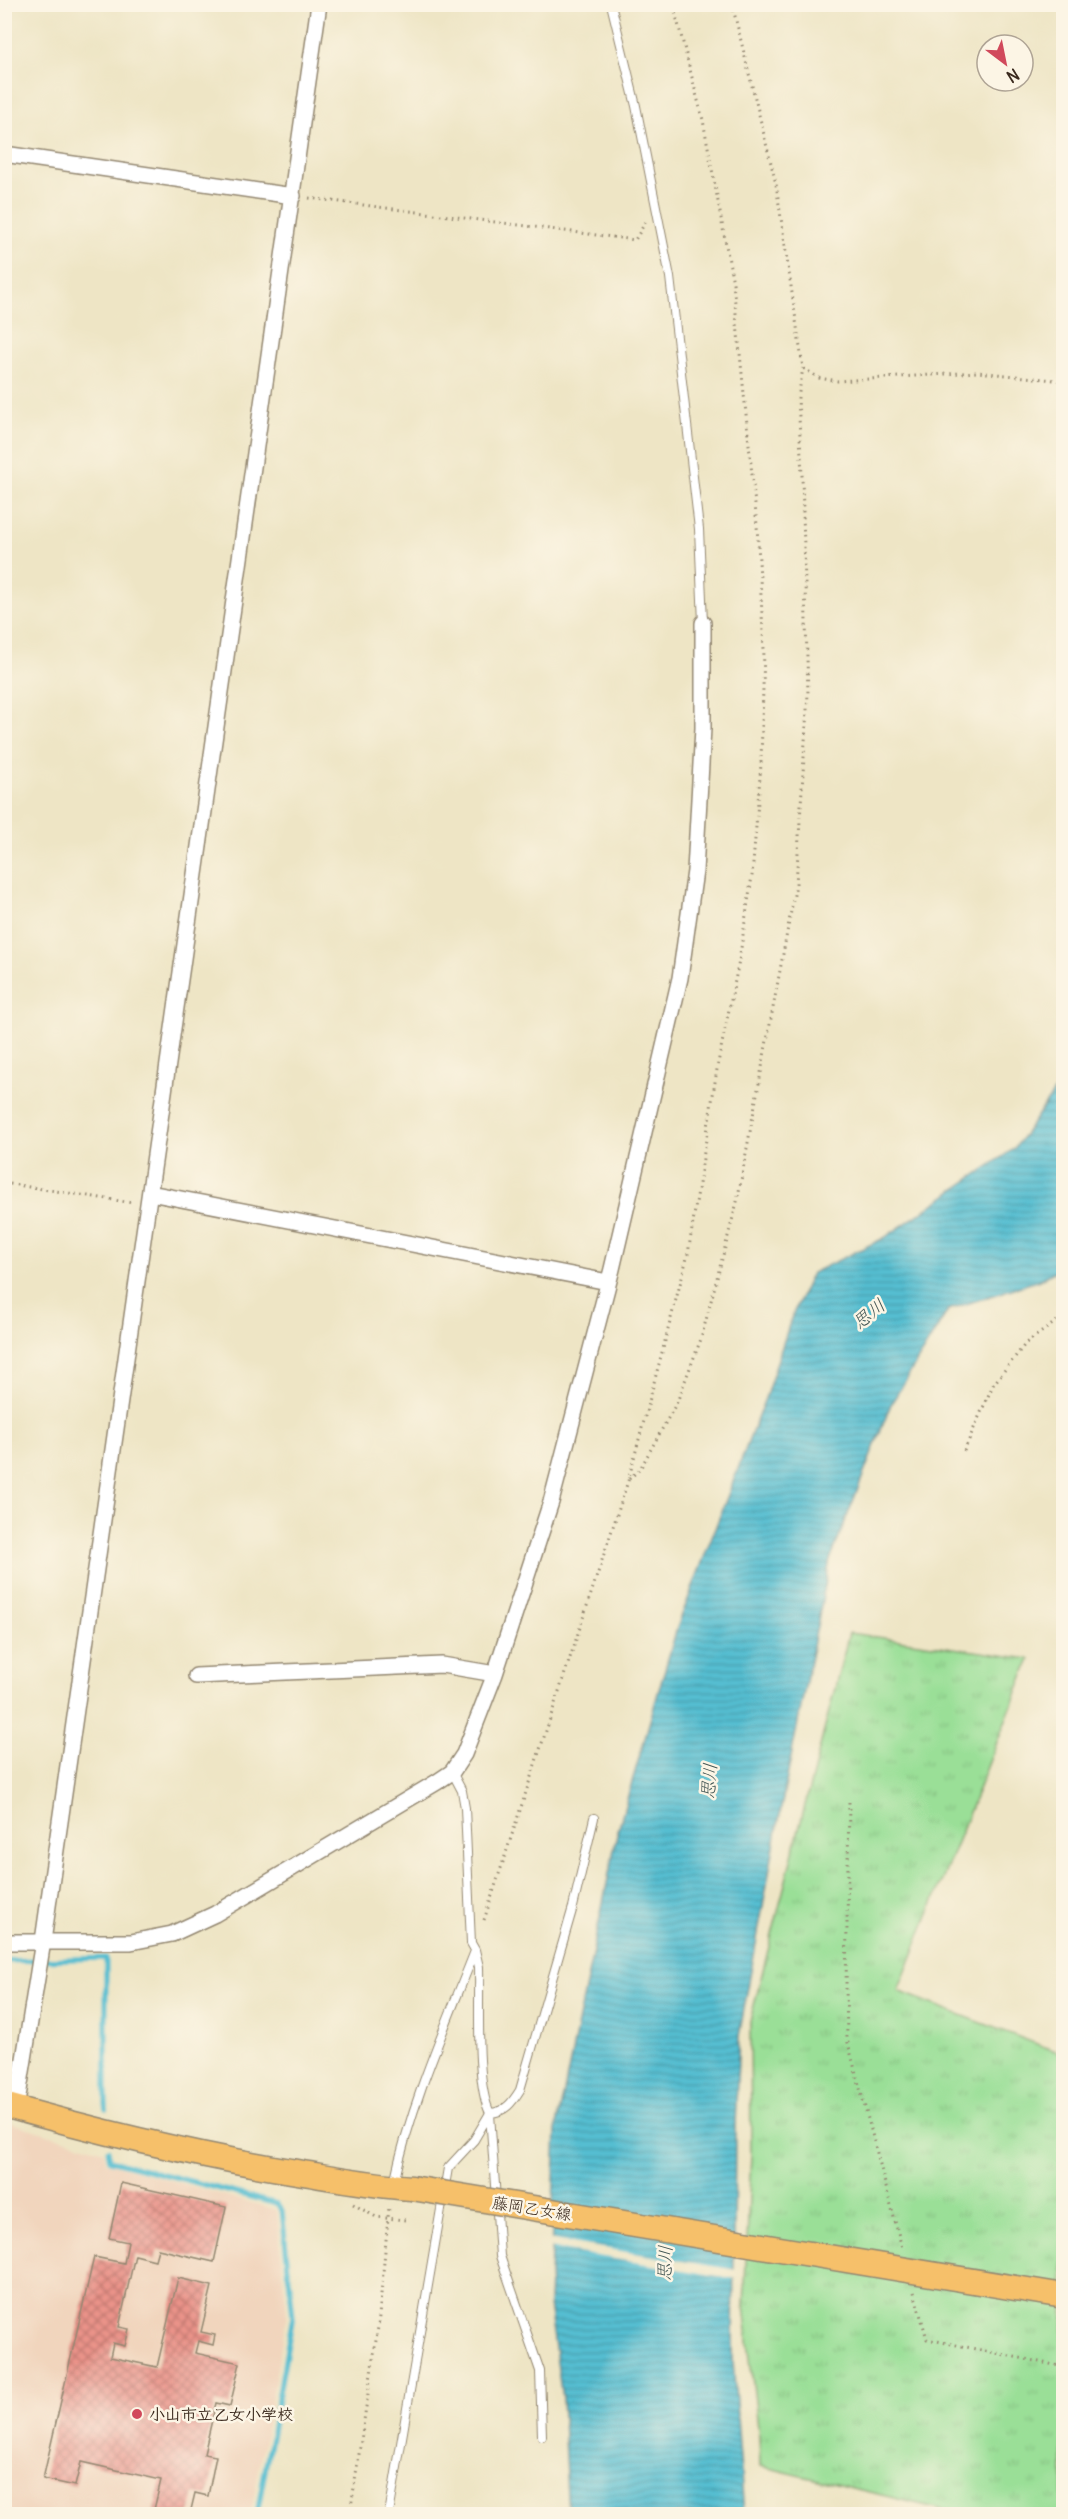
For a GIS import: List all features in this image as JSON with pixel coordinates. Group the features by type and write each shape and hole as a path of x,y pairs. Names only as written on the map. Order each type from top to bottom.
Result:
{"main road":[{"name":"藤岡乙女線","path":"10,2107 94,2130 220,2158 1064,2296"}],"street":[{"path":"10,2107 43,1941 319,4"},
{"path":"4,154 293,196"},
{"path":"4,1942 131,1942 172,1934 215,1914 452,1772 464,1754 495,1674 551,1502 608,1282 680,978 695,871 703,728 703,623"},
{"path":"149,1199 608,1282"},
{"path":"196,1676 442,1665 495,1674"}],"lane":[{"path":"611,4 636,106 670,278 696,506 703,623"},
{"path":"452,1772 462,1791 465,1808 471,1943 479,1967 481,2078 485,2103 490,2113 500,2256 540,2371 542,2436"},
{"path":"490,2113 500,2112 512,2103 520,2090 573,1907 594,1818"},
{"path":"403,2188 402,2145 475,1950"},
{"path":"389,2514 448,2168 474,2140 490,2113"}],"path":[{"path":"628,1481 640,1469 677,1402 701,1339 737,1202 796,884 808,694 798,398 803,368 776,184 732,4"},
{"path":"293,196 635,240 641,233 655,202"},
{"path":"803,368 819,378 838,381 977,372 1064,381"},
{"path":"4,1183 149,1199"},
{"path":"964,1451 993,1385 1026,1343 1064,1316"},
{"path":"849,1802 846,1987 848,2039 903,2252"},
{"path":"350,2514 378,2327 386,2219"},
{"path":"912,2285 927,2339 1064,2367"}],"shaded area":[{"name":"小山市立乙女小学校","path":"4,2121 104,2151 106,2162 277,2210 287,2314 251,2514 5,2514"}],"green space":[{"path":"849,1633 1030,1659 898,1991 1063,2054 1063,2514 961,2514 760,2466 759,2436 744,2306 751,2154 750,2021"}],"water":[{"name":"思川","path":"1063,1079 1063,1267 1039,1280 948,1310 891,1404 830,1560 739,2036 735,2125 733,2360 744,2514 568,2514 562,2398 549,2304 556,2130 618,1830 677,1628 767,1393 792,1316 812,1273 884,1238 1015,1148"}],"pier":[{"path":"548,2239 737,2270 737,2279 548,2248"}],"building":[{"path":"121,2183 226,2207 214,2262 158,2249 155,2260 135,2255 119,2327 129,2329 125,2346 113,2343 110,2357 157,2367 178,2278 212,2286 201,2332 215,2335 213,2345 198,2341 195,2353 240,2363 230,2406 216,2403 204,2454 216,2456 208,2496 195,2493 190,2514 153,2514 161,2480 81,2462 75,2486 43,2479 94,2257 124,2263 128,2242 109,2238"}],"waterway":[{"path":"4,37 9,4"},
{"path":"4,1961 106,1958 106,2109"},
{"path":"108,2150 110,2160 277,2204 282,2210 293,2316 257,2514"}],"place":[{"name":"小山市立乙女小学校","path":"137,2414"}]}
